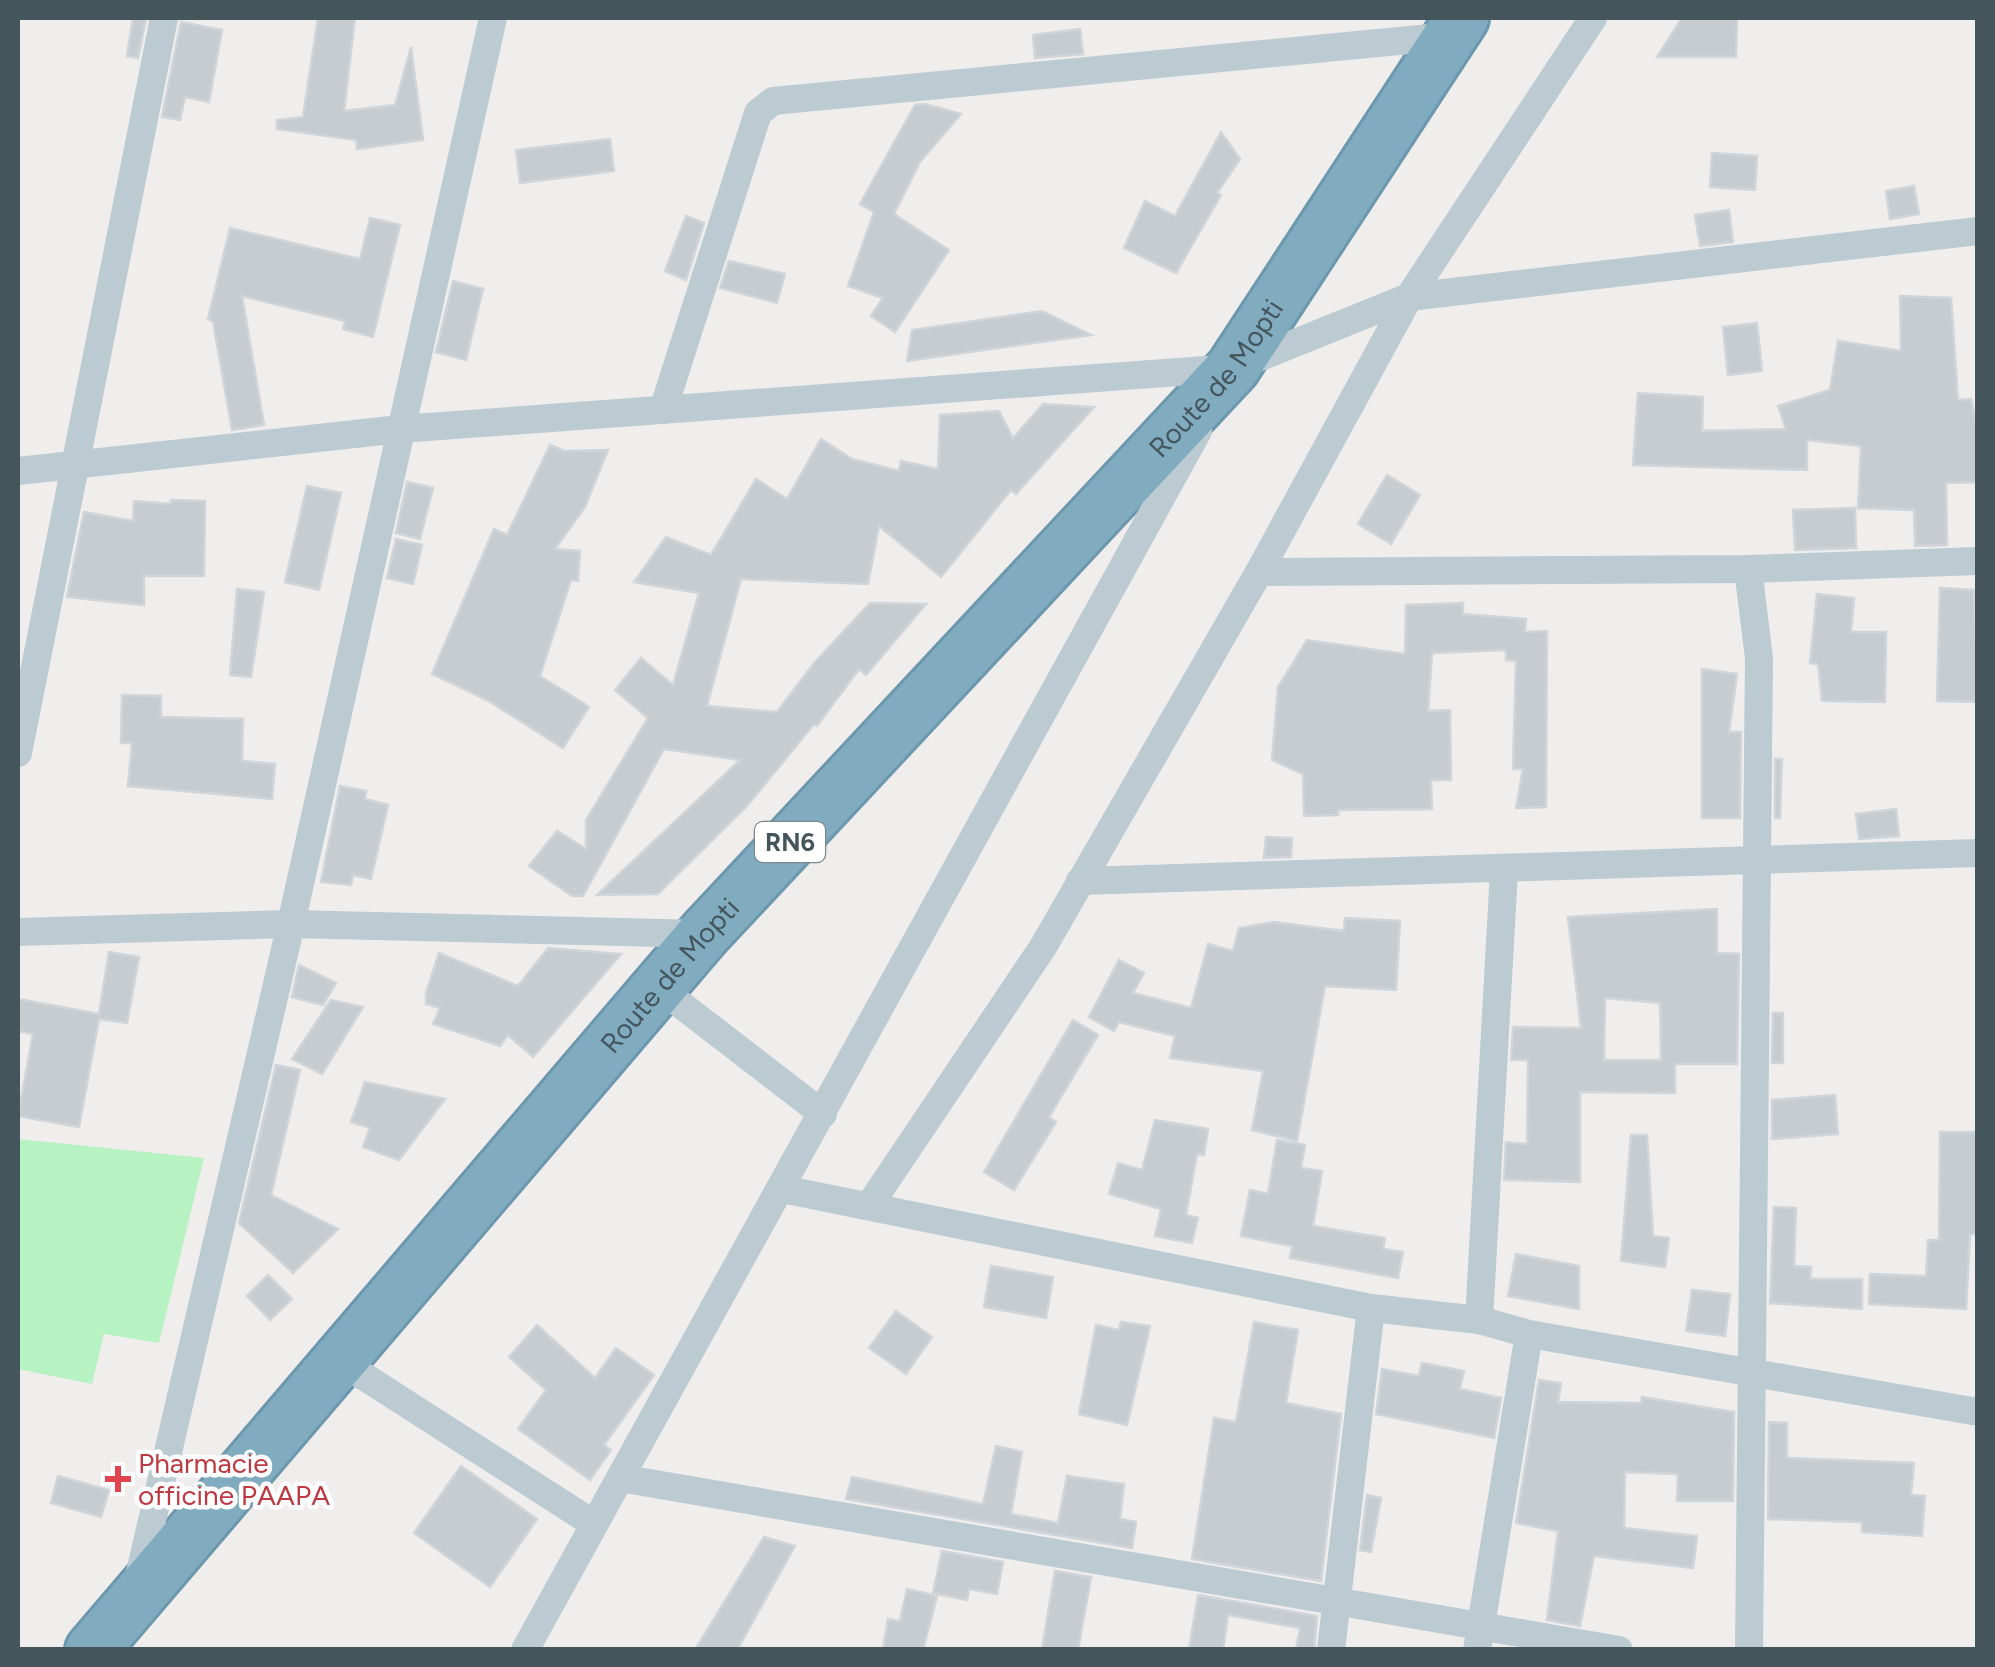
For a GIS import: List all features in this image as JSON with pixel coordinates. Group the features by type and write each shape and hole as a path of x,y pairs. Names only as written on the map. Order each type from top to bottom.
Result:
{"highway":[{"name":"Route de Mopti","path":"92,1650 704,934 1232,368 1456,27"}],"street":[{"path":"18,754 164,18"},
{"path":"132,1604 291,924 493,18"},
{"path":"869,1206 1043,947 1259,572 1409,297 1593,18"},
{"path":"663,410 758,114 773,101 1456,27"},
{"path":"18,471 400,428 1232,368 1409,297 1978,231"},
{"path":"524,1650 1232,368"},
{"path":"1259,572 1748,569 1978,561"},
{"path":"1748,569 1759,658 1749,1650"},
{"path":"1080,882 1978,854"},
{"path":"1479,1320 1504,870"},
{"path":"18,932 291,924 704,934"},
{"path":"658,987 823,1114"},
{"path":"782,1188 1371,1308 1479,1320 1529,1334 1978,1412"},
{"path":"1331,1650 1371,1308"},
{"path":"1479,1639 1529,1334"},
{"path":"340,1360 594,1524"},
{"path":"620,1478 1336,1601 1479,1639 1619,1650"}],"green space":[{"path":"18,1139 204,1158 159,1343 104,1334 92,1384 18,1369"}],"building":[{"path":"133,18 146,18 138,58 127,56"},
{"path":"318,18 355,18 344,111 395,105 411,47 423,140 357,149 356,140 277,129 277,120 303,117"},
{"path":"1682,18 1737,18 1736,57 1657,57"},
{"path":"181,22 222,30 209,102 185,97 180,120 162,117"},
{"path":"1080,29 1083,54 1035,58 1033,35"},
{"path":"915,105 961,114 920,162 894,214 949,250 895,332 871,316 883,298 848,286 874,212 860,204"},
{"path":"1221,132 1240,159 1217,193 1221,195 1176,273 1124,248 1145,201 1175,216"},
{"path":"610,139 614,171 520,183 516,150"},
{"path":"1712,153 1757,156 1755,190 1710,187"},
{"path":"1914,186 1919,214 1890,219 1886,191"},
{"path":"1729,210 1733,242 1700,246 1695,215"},
{"path":"686,216 704,223 686,280 665,271"},
{"path":"370,218 400,225 373,337 343,329 345,321 242,296 264,425 232,430 213,321 208,319 230,228 360,259"},
{"path":"729,261 785,274 777,303 720,288"},
{"path":"453,281 483,289 466,360 436,352"},
{"path":"1900,296 1951,298 1958,400 1971,399 1978,434 1978,482 1946,483 1947,545 1915,546 1914,510 1858,508 1861,446 1807,440 1807,470 1633,465 1638,393 1703,397 1702,431 1786,429 1778,406 1830,390 1838,341 1901,351"},
{"path":"1042,311 1091,335 907,361 912,330"},
{"path":"1757,323 1762,371 1728,375 1723,327"},
{"path":"1043,404 1094,407 1016,494 1011,490 941,577 879,526 868,584 741,579 707,706 777,712 814,663 870,603 926,604 866,675 859,669 817,726 814,724 748,805 658,894 597,895 740,760 664,749 583,896 572,896 529,866 557,831 586,849 586,820 648,718 615,690 641,658 673,685 699,593 634,582 666,537 711,555 756,479 787,499 821,439 852,459 899,471 901,461 938,469 940,415 999,411 1013,438"},
{"path":"550,445 564,451 608,450 585,507 555,549 580,551 578,581 571,580 540,676 589,707 563,748 487,700 432,674 494,529 507,535"},
{"path":"1387,475 1420,495 1391,544 1358,524"},
{"path":"407,482 433,488 420,539 396,533"},
{"path":"307,486 341,493 319,590 285,582"},
{"path":"171,500 205,501 204,576 144,576 144,605 67,597 84,512 133,521 134,501 171,504"},
{"path":"1855,508 1856,548 1795,550 1793,510"},
{"path":"396,539 422,545 413,584 387,578"},
{"path":"1940,588 1974,590 1978,702 1937,701"},
{"path":"237,589 264,592 251,677 230,675"},
{"path":"1817,594 1854,598 1851,632 1886,632 1885,702 1822,701 1818,664 1810,663"},
{"path":"1463,603 1463,614 1526,619 1525,632 1547,631 1546,807 1516,808 1523,769 1513,769 1516,661 1506,660 1506,650 1432,653 1428,711 1450,710 1451,780 1431,780 1432,809 1338,810 1338,815 1304,816 1303,774 1272,760 1278,687 1307,640 1405,654 1406,605"},
{"path":"1702,669 1737,674 1729,732 1741,732 1740,818 1702,818"},
{"path":"122,695 161,696 161,717 243,719 242,761 275,764 272,799 128,786 132,743 121,743"},
{"path":"1775,759 1782,759 1780,818 1775,818"},
{"path":"340,786 366,791 365,799 388,805 371,879 353,875 351,885 321,882"},
{"path":"1896,809 1899,836 1859,839 1856,814"},
{"path":"1266,837 1292,838 1291,857 1264,858"},
{"path":"1717,909 1717,953 1739,954 1737,1064 1675,1064 1675,1093 1580,1092 1580,1182 1504,1180 1506,1142 1527,1144 1528,1060 1511,1060 1513,1027 1581,1028 1568,917","holes":["1605,998 1660,1003 1661,1060 1604,1060"]},
{"path":"1345,918 1400,921 1396,990 1325,986 1297,1141 1252,1130 1263,1071 1170,1058 1175,1036 1119,1022 1114,1031 1089,1017 1119,960 1144,973 1133,993 1191,1008 1208,944 1233,951 1239,928 1274,922 1344,931"},
{"path":"548,948 621,954 533,1057 508,1035 500,1046 433,1024 440,1008 426,1004 426,993 439,953 518,986"},
{"path":"109,952 139,957 127,1023 99,1019 79,1127 18,1116 33,1034 18,1031 18,999 99,1014"},
{"path":"299,965 336,983 323,1005 292,997"},
{"path":"331,1000 363,1007 322,1074 292,1059"},
{"path":"1773,1013 1783,1013 1783,1063 1772,1063"},
{"path":"1073,1020 1098,1035 1049,1117 1056,1122 1014,1190 984,1172"},
{"path":"276,1065 300,1070 271,1195 338,1229 293,1273 239,1223"},
{"path":"365,1082 445,1099 399,1160 363,1147 370,1128 351,1122"},
{"path":"1835,1095 1838,1134 1772,1139 1772,1100"},
{"path":"1155,1120 1208,1129 1204,1155 1197,1154 1186,1215 1198,1218 1192,1243 1155,1236 1161,1209 1109,1194 1118,1163 1142,1170"},
{"path":"1940,1132 1978,1132 1978,1234 1970,1234 1966,1309 1869,1304 1870,1274 1926,1276 1928,1240 1939,1240"},
{"path":"1631,1135 1647,1135 1653,1236 1669,1238 1665,1267 1621,1261"},
{"path":"1277,1140 1305,1145 1301,1168 1322,1171 1313,1226 1385,1238 1383,1249 1403,1252 1398,1278 1290,1258 1292,1246 1241,1236 1250,1190 1268,1194"},
{"path":"1774,1207 1796,1208 1794,1266 1811,1267 1810,1279 1862,1279 1862,1309 1770,1303"},
{"path":"1516,1254 1579,1266 1579,1309 1508,1296"},
{"path":"991,1266 1053,1277 1046,1318 984,1307"},
{"path":"268,1275 292,1299 270,1320 247,1296"},
{"path":"1692,1290 1730,1294 1725,1336 1686,1331"},
{"path":"896,1311 932,1337 906,1374 869,1348"},
{"path":"1121,1322 1150,1326 1127,1425 1079,1414 1096,1325 1119,1330"},
{"path":"1254,1322 1298,1330 1286,1403 1341,1414 1321,1581 1192,1559 1214,1418 1236,1422"},
{"path":"537,1325 595,1378 616,1348 654,1375 604,1445 611,1450 590,1480 518,1429 546,1390 509,1357"},
{"path":"1422,1363 1464,1371 1460,1389 1501,1398 1494,1438 1376,1414 1382,1369 1419,1376"},
{"path":"1539,1380 1561,1383 1558,1402 1641,1403 1642,1397 1734,1412 1733,1501 1677,1501 1678,1474 1625,1472 1624,1528 1697,1536 1693,1568 1594,1556 1580,1626 1547,1620 1558,1531 1516,1523"},
{"path":"1769,1422 1787,1423 1787,1458 1914,1463 1911,1495 1925,1496 1922,1536 1862,1532 1862,1522 1768,1519"},
{"path":"996,1446 1022,1452 1011,1514 1058,1523 1067,1476 1124,1484 1120,1519 1136,1522 1132,1548 846,1499 852,1477 983,1504"},
{"path":"461,1466 537,1519 490,1587 414,1533"},
{"path":"58,1476 109,1490 101,1517 51,1503"},
{"path":"1367,1495 1381,1498 1371,1552 1360,1550"},
{"path":"764,1537 795,1546 737,1650 695,1650"},
{"path":"942,1551 1003,1562 997,1594 969,1589 967,1600 933,1593"},
{"path":"1055,1571 1091,1577 1078,1650 1042,1650"},
{"path":"907,1589 937,1596 923,1650 883,1650 888,1619 900,1621"},
{"path":"1198,1595 1317,1616 1314,1650 1296,1650 1300,1628 1228,1615 1223,1650 1189,1650"}],"place":[{"name":"Pharmacie officine PAAPA","path":"118,1479"}]}
